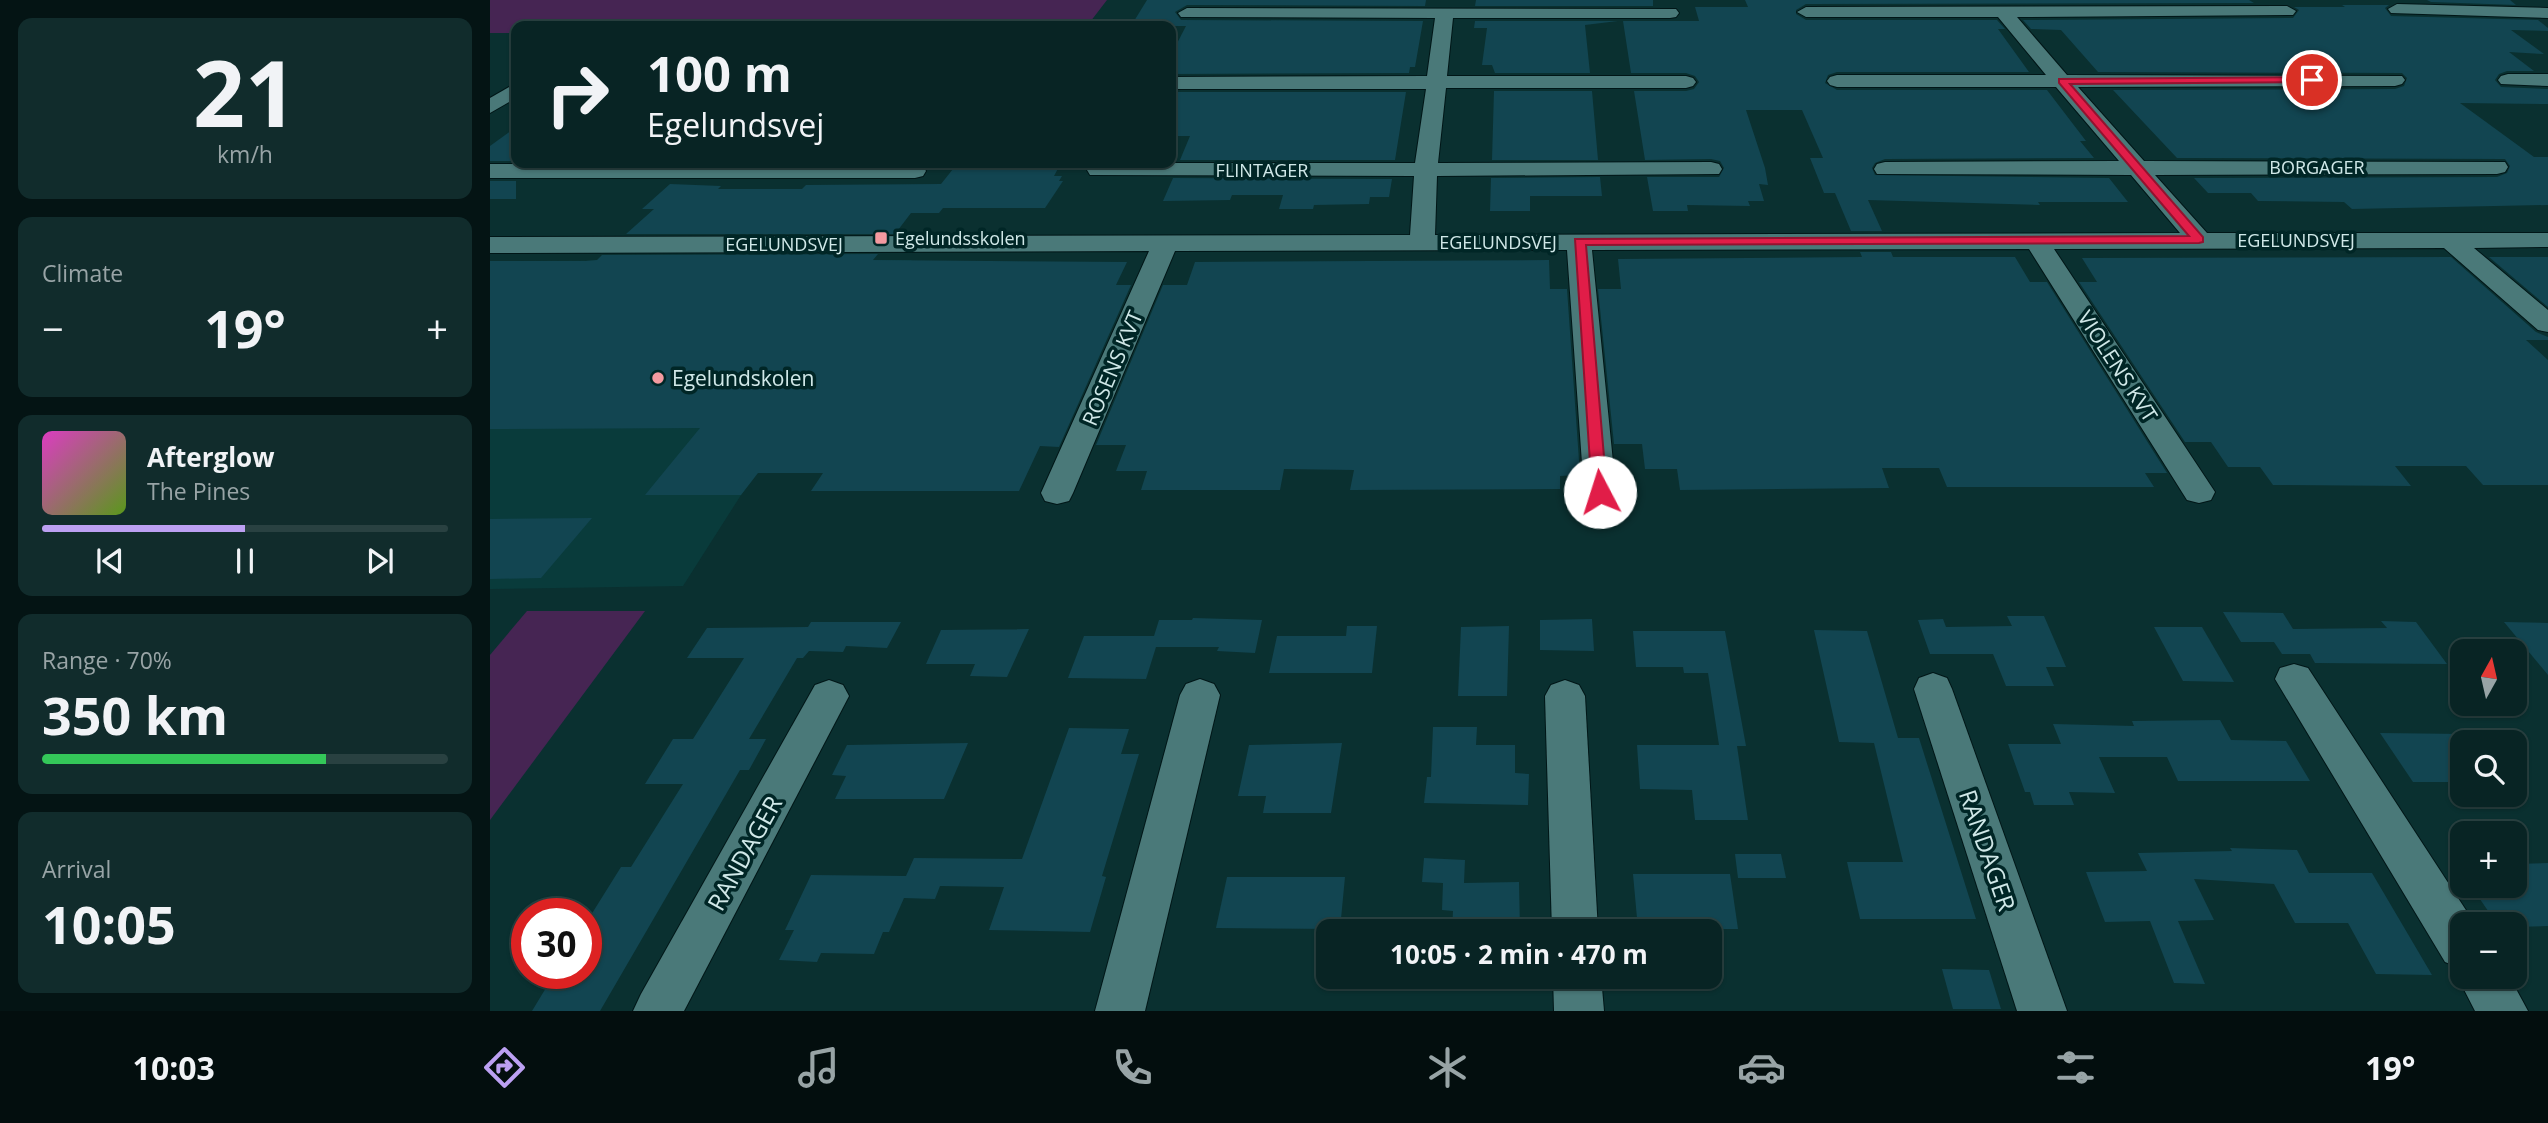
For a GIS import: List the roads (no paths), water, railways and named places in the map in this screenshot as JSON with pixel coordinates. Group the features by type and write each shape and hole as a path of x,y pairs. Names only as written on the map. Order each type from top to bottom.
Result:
{"street":[{"path":"2397,9 2548,13"},
{"path":"1806,12 2287,11"},
{"path":"2003,12 2199,240"},
{"path":"1187,13 1670,13"},
{"path":"1422,242 1426,169 1445,13"},
{"path":"1837,81 2395,80"},
{"path":"2508,80 2548,80"},
{"path":"1176,83 1686,82"},
{"path":"490,85 511,87"},
{"path":"490,107 511,91"},
{"name":"BORGAGER","path":"1885,169 2497,167"},
{"name":"FLINTAGER","path":"1098,170 1711,169"},
{"path":"490,172 915,171"},
{"name":"VIOLENS KVT","path":"2036,240 2199,492"},
{"path":"2450,240 2548,324"},
{"name":"EGELUNDSVEJ","path":"490,245 2548,240"},
{"name":"ROSENS KVT","path":"1057,493 1166,242"},
{"path":"1579,242 1600,492"},
{"path":"2294,679 2450,927"},
{"name":"RANDAGER","path":"1933,689 2042,1011"},
{"path":"1120,1011 1200,695"},
{"name":"RANDAGER","path":"658,1011 829,696"},
{"path":"1565,696 1574,919"},
{"path":"1577,989 1578,1011"},
{"path":"2490,989 2503,1011"}],"place":[{"name":"Egelundsskolen","path":"881,238"},
{"name":"Egelundskolen","path":"658,378"}]}
